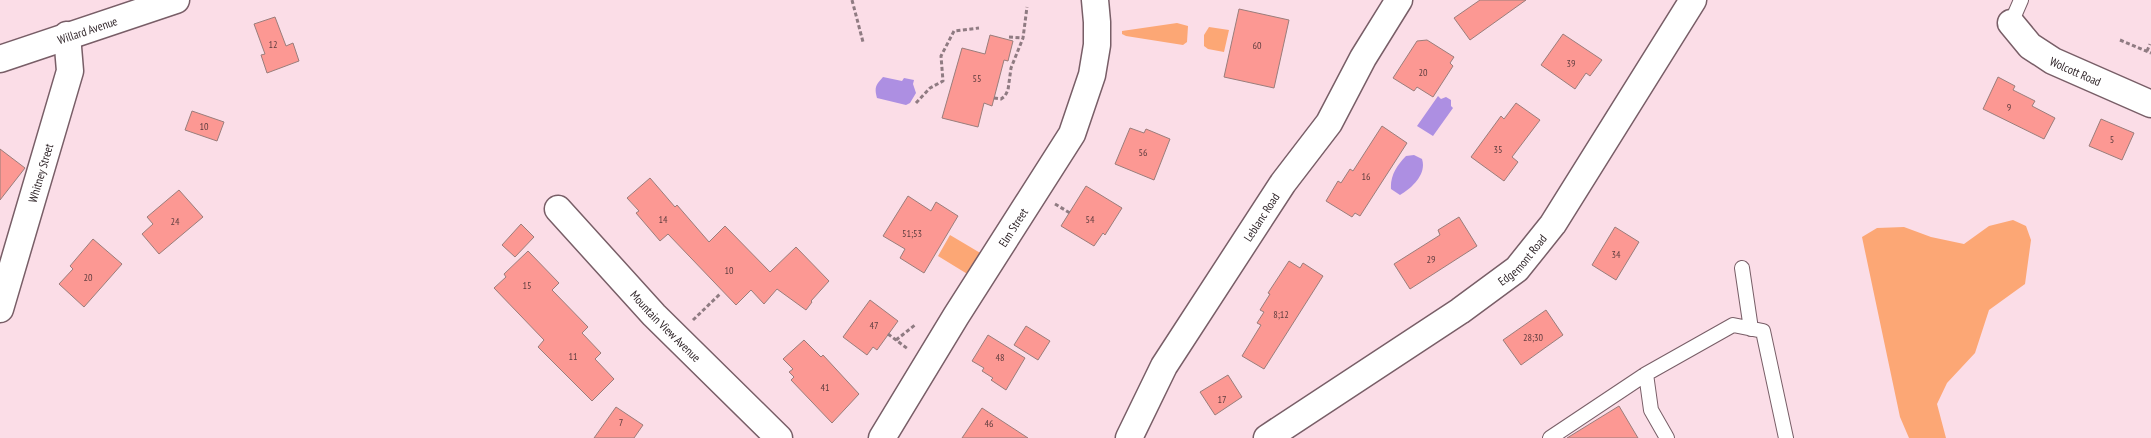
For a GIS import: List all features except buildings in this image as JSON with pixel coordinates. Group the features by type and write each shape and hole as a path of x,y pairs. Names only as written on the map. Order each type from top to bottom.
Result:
{"street":[{"name":"Willard Avenue","path":"0,59 176,0"},
{"name":"Elm Street","path":"882,438 956,316 1072,134 1092,75 1097,45 1095,0"},
{"name":"Leblanc Road","path":"1129,438 1164,366 1283,183 1329,123 1363,58 1399,0"},
{"name":"Edgemont Road","path":"1267,438 1460,311 1517,269 1553,224 1693,0"},
{"name":"Wolcott Road","path":"2016,12 2030,46 2041,54 2065,68 2151,104"},
{"name":"Whitney Street","path":"0,309 70,71 67,35"},
{"name":"Mountain View Avenue","path":"558,209 676,336 779,438"}],"lane":[{"path":"1742,268 1751,329"},
{"path":"1550,438 1646,374 1733,325 1763,331 1786,438"},
{"path":"1646,374 1651,410 1667,438"}],"path":[{"path":"852,0 863,42"},
{"path":"994,98 1001,100 1005,96 1011,68 1023,38 1027,7"},
{"path":"916,103 930,88 943,81 941,56 954,31 979,28"},
{"path":"1009,37 1023,38"},
{"path":"2120,40 2149,52 2150,44"},
{"path":"676,336 720,294"},
{"path":"896,340 916,325"},
{"path":"888,334 911,351"}],"shaded area":[{"path":"1177,23 1188,26 1187,42 1183,45 1122,34 1122,31"},
{"path":"1209,27 1229,30 1224,52 1208,49 1204,46 1204,35"},
{"path":"883,77 902,81 904,78 914,80 913,84 916,93 910,103 906,105 877,98 876,86"},
{"path":"1438,96 1441,99 1446,97 1451,100 1453,108 1433,136 1417,126"},
{"path":"1414,155 1422,159 1422,170 1414,184 1400,195 1391,189 1393,175 1406,156"},
{"path":"2013,220 2026,226 2031,240 2025,284 1989,310 1975,353 1947,383 1937,404 1946,438 1909,438 1900,417 1862,237 1877,228 1904,227 1931,237 1964,244 1989,226"},
{"path":"950,235 982,254 969,275 938,256"}]}
